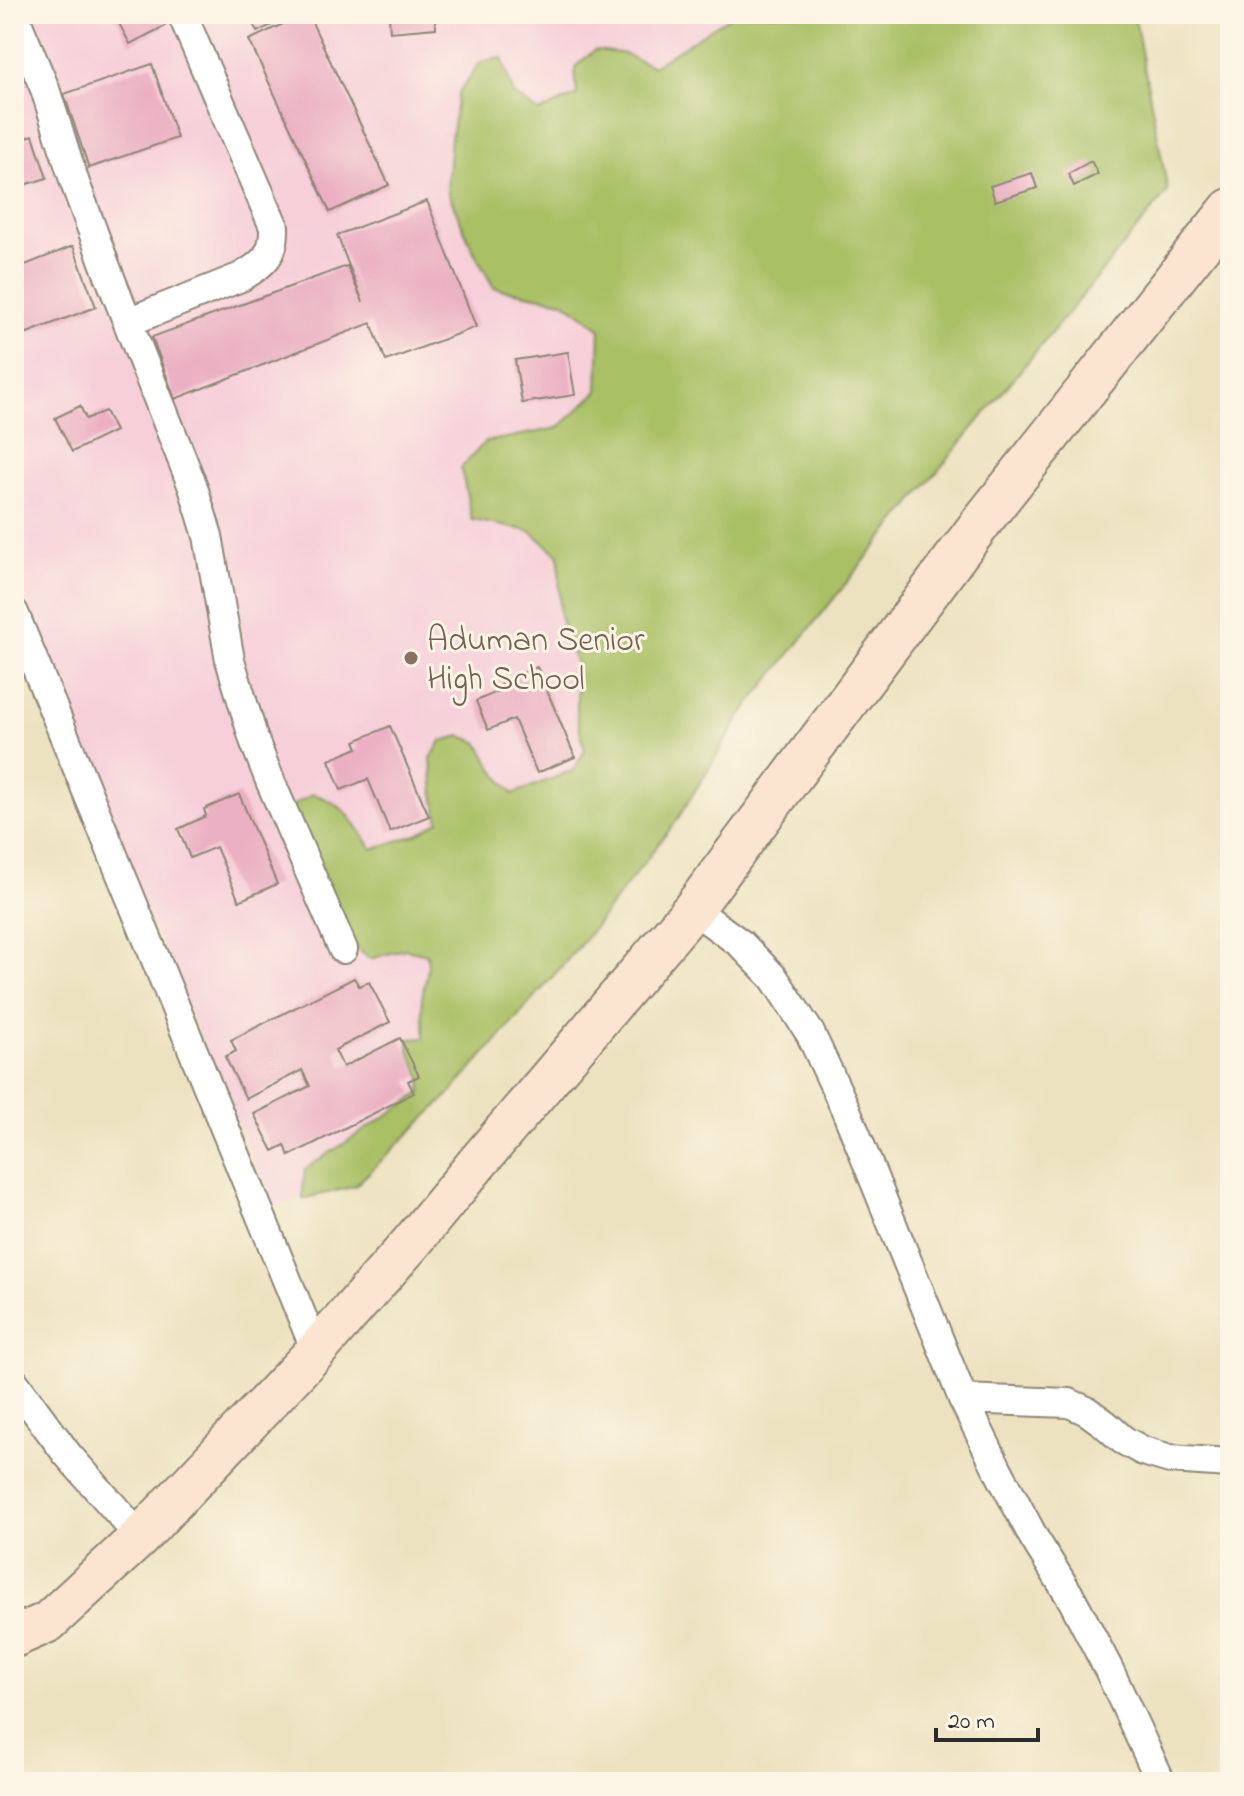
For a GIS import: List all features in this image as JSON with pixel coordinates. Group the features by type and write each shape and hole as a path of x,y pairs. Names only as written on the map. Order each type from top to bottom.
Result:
{"street":[{"path":"128,322 256,269 268,257 275,243 274,227 182,14"},
{"path":"14,15 45,89 75,183 193,487 208,536 230,660 254,740 343,949"},
{"path":"14,1637 48,1622 140,1537 316,1351 412,1242 693,909 983,520 1230,209"},
{"path":"14,613 316,1351"},
{"path":"693,909 741,944 774,978 810,1033 846,1110 963,1399 1027,1524 1073,1601 1109,1670 1161,1782"},
{"path":"14,1382 67,1454 140,1537"},
{"path":"963,1399 1069,1403 1087,1411 1123,1440 1143,1451 1170,1459 1230,1463"}],"shaded area":[{"name":"Aduman Senior High School","path":"14,14 1134,14 1168,191 744,711 677,820 582,943 449,1095 355,1186 274,1206 14,606"}],"green space":[{"path":"734,14 1134,14 1168,191 744,711 677,820 582,943 449,1095 355,1186 303,1199 305,1169 421,1093 422,1077 409,1051 409,1039 424,1038 422,999 428,961 427,954 406,949 370,959 339,935 293,859 279,844 281,812 313,794 324,798 348,815 372,849 416,835 439,821 431,758 441,741 461,736 478,742 495,772 513,794 574,770 585,750 577,717 577,667 560,616 559,555 530,531 472,520 461,468 485,442 558,428 598,391 600,328 563,301 494,288 472,248 447,190 458,94 481,62 502,58 514,95 539,112 577,95 575,67 595,50 621,53 653,66"}],"building":[{"path":"114,14 159,14 165,26 130,44"},
{"path":"249,14 295,14 257,32"},
{"path":"308,14 389,185 330,212 249,40"},
{"path":"389,14 435,14 436,28 390,32"},
{"path":"152,64 177,138 89,168 64,94"},
{"path":"33,135 47,178 14,188 14,142"},
{"path":"1091,161 1098,174 1074,186 1068,174"},
{"path":"1032,173 1037,188 995,201 990,186"},
{"path":"427,201 476,327 386,361 371,323 175,399 152,337 347,266 363,302 337,235"},
{"path":"73,246 96,307 14,338 14,253 20,267"},
{"path":"568,352 575,395 522,403 515,360"},
{"path":"80,406 86,419 105,411 115,431 72,452 55,418"},
{"path":"537,667 575,757 537,773 514,719 488,730 476,701 504,689 501,682"},
{"path":"390,726 429,816 390,832 368,779 341,790 329,760 358,748 355,741"},
{"path":"239,794 277,884 239,901 216,847 190,858 178,829 206,816 204,809"},
{"path":"354,978 359,986 369,982 390,1022 335,1050 343,1067 400,1038 419,1076 408,1081 414,1093 289,1156 285,1145 273,1151 254,1114 310,1086 302,1070 246,1099 225,1057 236,1051 231,1040"}],"place":[{"name":"Aduman Senior High School","path":"411,658"}]}
